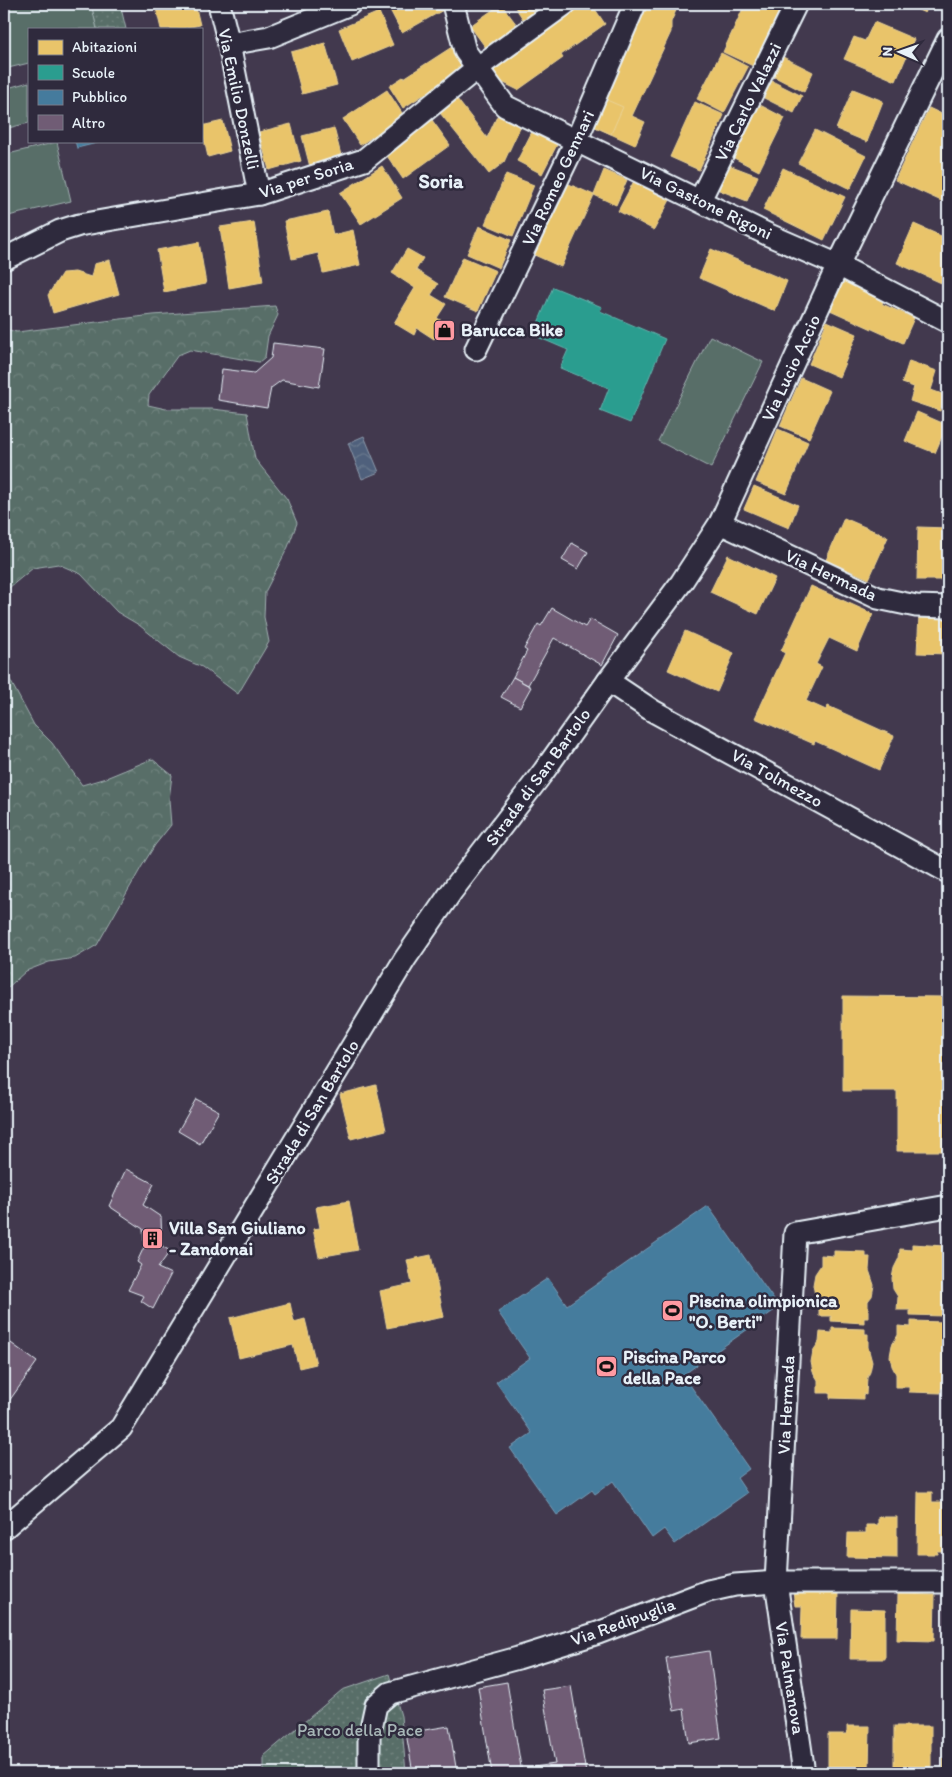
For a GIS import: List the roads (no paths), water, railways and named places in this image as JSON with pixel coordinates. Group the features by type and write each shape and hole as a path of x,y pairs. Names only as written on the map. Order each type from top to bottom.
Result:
{"street":[{"name":"Via Emilio Donzelli","path":"218,4 259,194"},
{"path":"228,44 269,37 350,4"},
{"name":"Via Gastone Rigoni","path":"453,4 465,51 505,106 769,235 838,266 948,322"},
{"name":"Via per Soria","path":"4,259 60,231 79,225 259,194 364,160 477,68 565,4"},
{"name":"Via Romeo Gennari","path":"476,349 577,140 635,4"},
{"name":"Via Carlo Valazzi","path":"700,200 796,4"},
{"name":"Via Lucio Accio","path":"608,681 681,583 720,523 838,266 948,38"},
{"name":"Via Hermada","path":"720,523 878,598 916,606 948,606"},
{"name":"Via Tolmezzo","path":"608,681 653,711 948,872"},
{"name":"Strada di San Bartolo","path":"4,1528 121,1428 405,959 452,891 539,778 608,681"},
{"name":"Via Hermada","path":"776,1582 795,1233 948,1206"},
{"name":"Via Redipuglia","path":"369,1773 369,1737 376,1705 390,1694 598,1633 708,1591 735,1585 776,1582 948,1582"},
{"name":"Via Palmanova","path":"776,1582 804,1773"}],"water":[{"path":"364,436 379,472 362,479 348,443"}],"place":[{"name":"Barucca Bike","path":"445,330"},
{"name":"Villa San Giuliano - Zandonai","path":"153,1238"},
{"name":"Piscina olimpionica \"O. Berti\"","path":"673,1311"},
{"name":"Piscina Parco della Pace","path":"607,1367"}],"district":[{"name":"Soria","path":"441,181"}],"park label":[{"name":"Parco della Pace","path":"360,1730"}]}
